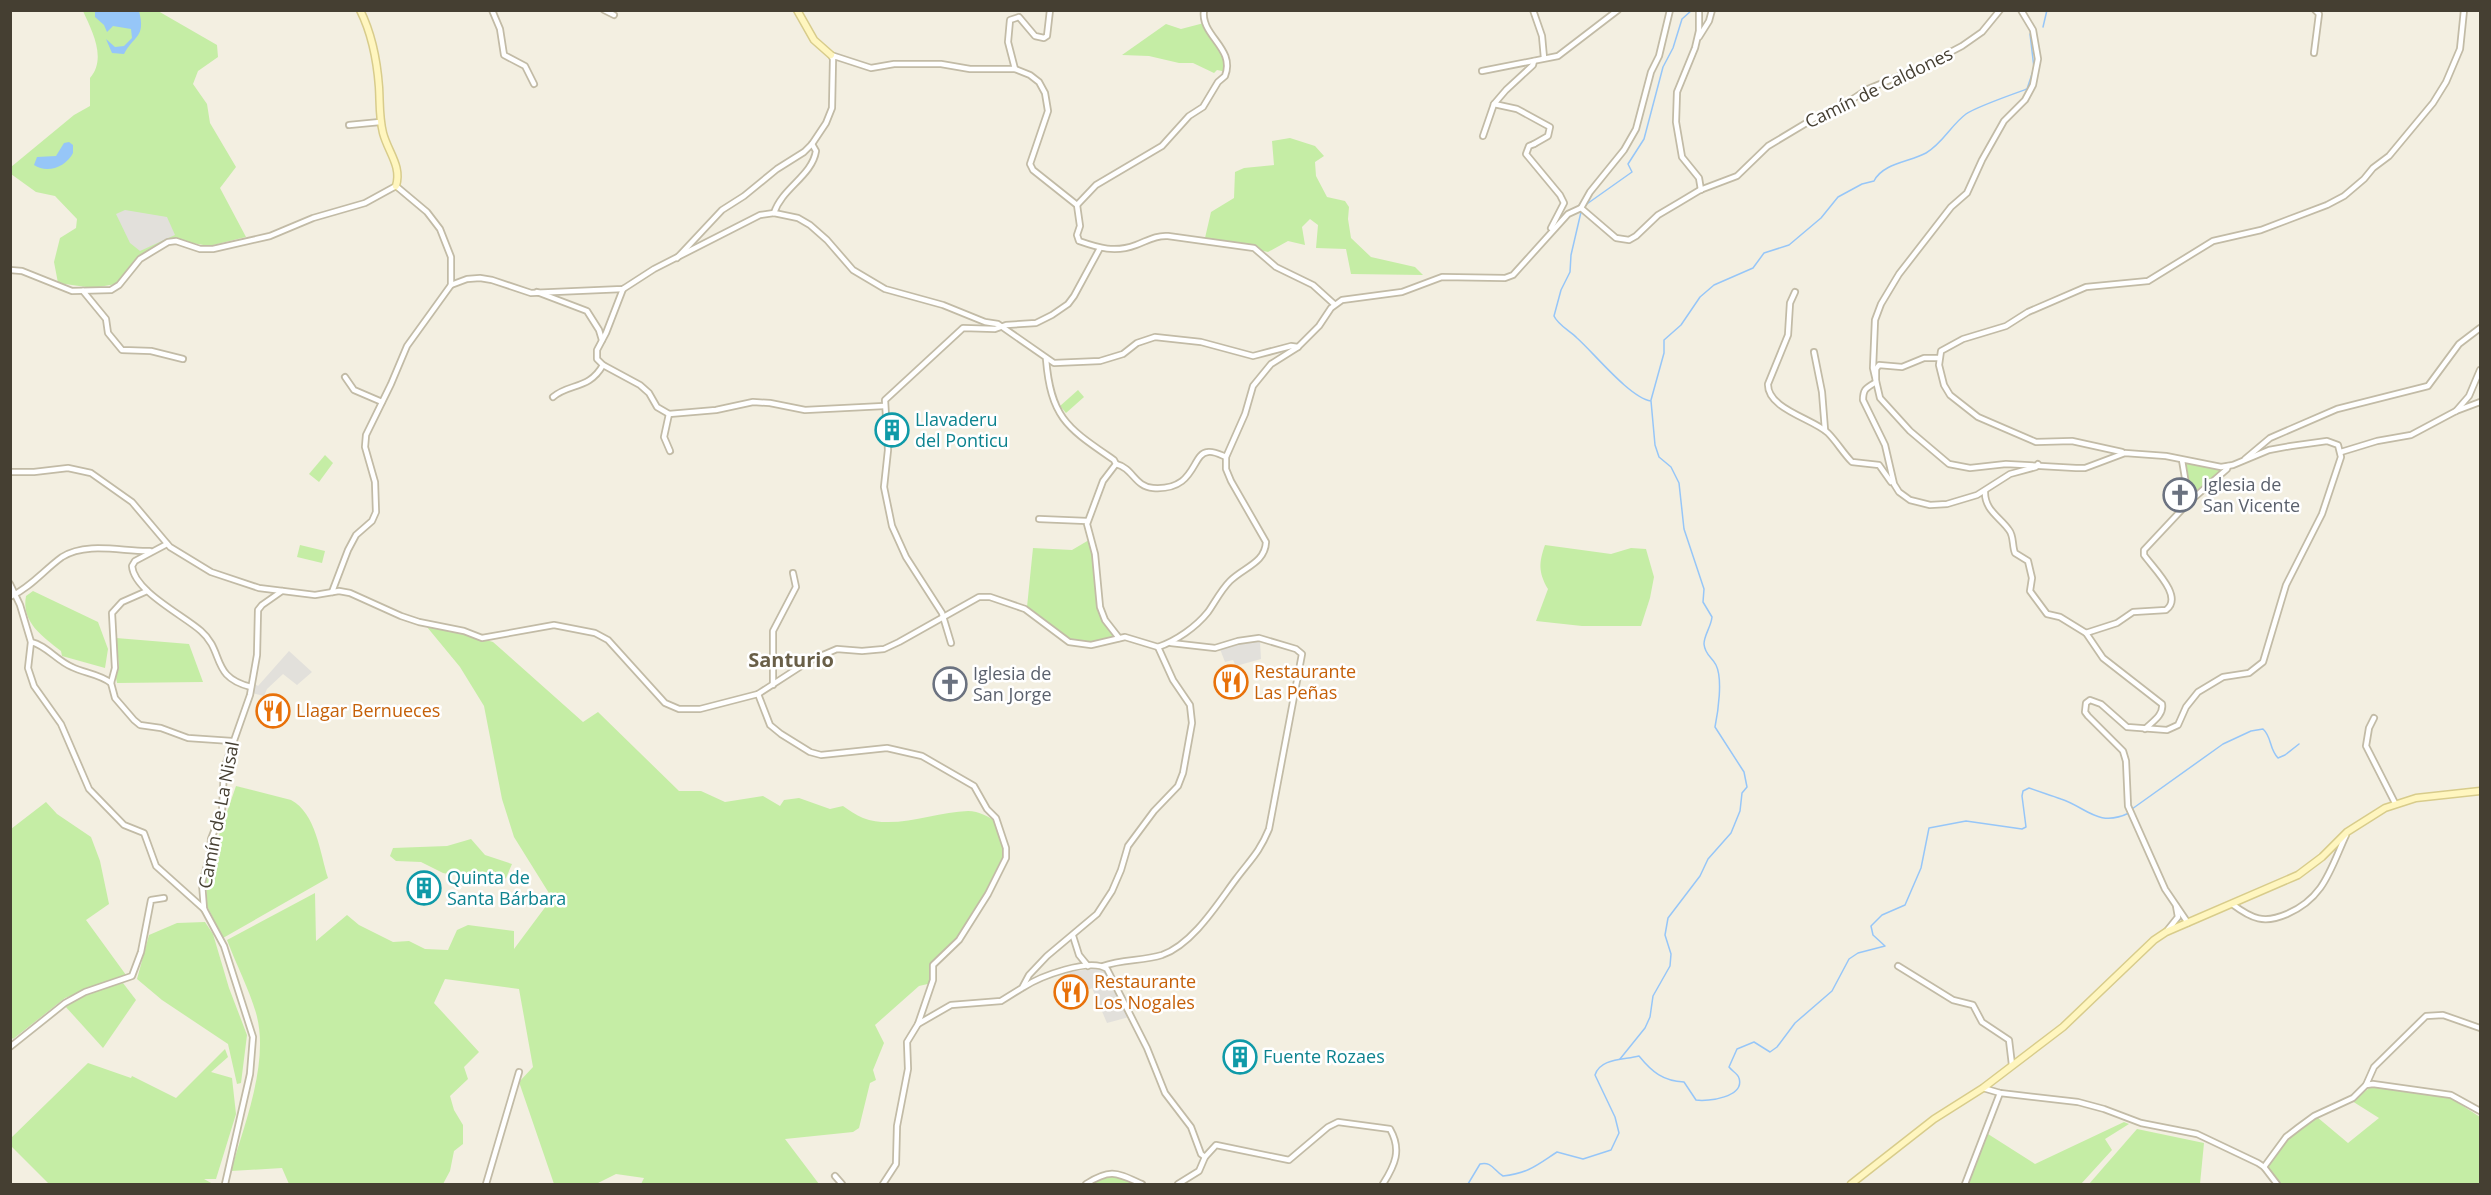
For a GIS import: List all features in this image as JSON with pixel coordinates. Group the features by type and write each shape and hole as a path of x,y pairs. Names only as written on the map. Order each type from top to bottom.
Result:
{"street":[{"path":"360,10 367,25 375,56 380,122 386,144 398,169 396,186"},
{"path":"492,10 500,29 504,55 525,66 534,84"},
{"path":"604,10 614,15"},
{"path":"797,10 814,40 831,55 871,68 894,64 941,64 969,69 1015,69 1030,75 1039,82 1048,111 1030,164 1033,170 1077,205 1080,226 1078,239 1100,249 1121,249 1163,236 1254,248 1276,267 1313,285 1334,304"},
{"path":"1015,69 1008,42 1010,20 1019,17 1035,36 1044,38 1047,36 1050,10"},
{"path":"1077,205 1096,185 1162,146 1189,116 1203,108 1218,82 1226,76 1226,55 1204,23 1204,10"},
{"path":"1533,10 1542,36 1544,58"},
{"path":"1482,71 1558,56 1568,51 1618,10"},
{"path":"10,472 68,468 91,473 117,489 132,502 167,544 194,562 234,581 259,588 315,595 332,592 350,593 419,622 445,626 482,638 549,626 590,632 608,640 660,699 670,707 679,709 694,710 758,694 795,669 826,652 837,649 862,651 884,648 975,599 990,597 1025,609 1069,642 1091,645 1132,637 1158,647 1171,643 1202,619 1228,583 1261,559 1266,552 1266,542 1226,469 1226,457 1245,414 1253,386 1271,364 1298,347 1319,326 1334,304 1356,297 1402,292 1442,277 1505,278 1513,274 1568,214 1581,208 1597,183 1624,150 1636,129 1670,10"},
{"path":"1697,39 1699,10"},
{"path":"1701,190 1699,178 1682,158 1676,122 1677,92 1697,39 1709,21 1712,10"},
{"name":"Camín de Caldones","path":"1581,208 1592,215 1616,238 1629,240 1658,215 1701,190 1730,180 1768,146 1813,119 1842,106 1868,89 1924,66 1962,46 1982,32 2000,10"},
{"path":"2021,10 2033,30 2038,59 2033,85 2025,99 2004,121 1967,193 1952,207 1899,274 1881,304 1875,320 1872,352 1876,382 1880,398 1910,431 1949,464 1970,468 2006,464 2085,468 2125,453"},
{"path":"2314,53 2319,14 2315,10"},
{"path":"2186,924 2176,903 2165,889 2128,806 2125,756 2085,712 2086,703 2095,700 2127,727 2166,730 2178,725 2186,706 2198,692 2223,677 2249,673 2263,662 2286,585 2322,514 2341,458 2338,445 2327,441 2269,450 2228,466 2196,464 2182,459 2125,453 2072,441 2036,442 1978,417 1950,395 1940,376 1939,358 1944,348 1963,339 2006,326 2028,312 2077,291 2095,285 2130,285 2148,281 2213,241 2250,234 2327,205 2344,196 2389,156 2422,117 2446,82 2460,49 2464,10"},
{"path":"677,258 722,210 812,144 826,123 831,108 833,59 831,55"},
{"path":"1483,136 1494,105 1506,90 1533,65 1534,60"},
{"path":"1494,105 1517,109 1550,127 1548,136 1529,146 1526,154 1564,203 1546,236"},
{"path":"349,125 380,122"},
{"path":"774,213 785,192 814,161 816,151 812,144"},
{"path":"396,186 426,212 440,229 452,257 451,285"},
{"path":"10,270 22,271 60,287 83,291 104,291 119,285 140,259 168,242 176,241 200,249 213,249 270,236 313,218 365,203 396,186"},
{"path":"332,592 356,535 372,521 376,512 375,482 365,440 407,346 451,285 466,279 480,278 505,283 522,291 537,292 623,289 760,215 774,213 798,218 810,225 827,240 853,270 885,289 943,305 1002,326 1054,363 1100,361 1123,354 1137,343 1155,337 1201,342 1253,356 1292,345 1298,347"},
{"path":"951,642 944,617 906,557 892,526 884,487 888,450 884,406 887,397 960,330 966,327 995,329 1002,326 1036,323 1068,304 1100,249"},
{"path":"623,289 596,353 599,362 640,385 649,393 657,407 669,414 716,410 753,402 805,410 884,406"},
{"path":"83,291 106,319 108,333 122,350 152,351 183,359"},
{"path":"537,292 587,311 602,340"},
{"path":"1795,292 1790,303 1788,335 1768,388 1778,402 1804,420 1826,430 1852,462 1879,465 1899,492 1910,500 1937,505 1985,491 2005,476 2036,467 2038,464"},
{"path":"2243,460 2270,438 2337,409 2428,386 2458,344 2481,328"},
{"path":"1814,352 1822,392 1826,430"},
{"path":"1876,382 1876,369 1879,365 1902,366 1924,358 1939,358"},
{"path":"1046,359 1056,409 1079,436 1114,460 1116,464 1129,469 1137,482 1143,486 1159,488 1187,479 1204,453 1210,451 1226,457"},
{"path":"553,397 560,392 585,384 603,366"},
{"path":"2456,411 2469,396 2481,370"},
{"path":"345,377 354,390 382,402"},
{"path":"1876,382 1866,387 1863,400 1885,445 1891,476 1899,492"},
{"path":"2341,452 2377,441 2411,435 2456,411 2481,402"},
{"path":"669,414 664,437 670,451"},
{"path":"2182,459 2189,502"},
{"path":"1116,464 1103,481 1087,520 1095,554 1100,607 1105,620 1119,638"},
{"path":"2086,633 2117,623 2133,612 2166,610 2170,607 2172,592 2144,555 2144,550 2189,502 2228,466"},
{"path":"1985,491 1985,502 2011,532 2015,554 2028,561 2031,569 2030,591 2032,596 2047,614 2060,617 2086,633 2103,658 2162,704 2160,715 2145,729"},
{"path":"1970,497 1985,502"},
{"path":"1039,519 1087,520"},
{"path":"167,544 135,561 132,566 136,577 147,591 186,618 208,638 224,674 251,687"},
{"path":"13,596 31,585 62,558 74,552 115,548 150,551"},
{"path":"773,684 773,631 796,587 793,573"},
{"path":"10,584 31,642 28,668 30,677 41,699 61,724 89,789 124,825 144,833 156,866 204,909"},
{"path":"147,591 122,602 112,614 115,668 111,683 117,701 140,724 199,740 232,741"},
{"name":"Camín de La Nisal","path":"225,1185 250,1074 253,1037 224,946 204,909 203,877 210,855 211,839 222,811 224,775 232,741 251,687 257,655 258,610 282,591"},
{"path":"918,1024 951,1005 1001,1001 1050,973 1160,956 1179,945 1211,915 1259,852 1272,818 1302,654 1296,649 1258,638 1215,648 1171,643"},
{"path":"31,642 41,646 69,666 111,683"},
{"path":"1022,988 1029,975 1047,956 1073,936 1106,902 1121,870 1128,846 1154,811 1178,786 1183,773 1192,723 1190,705 1173,680 1158,647"},
{"path":"758,694 771,725 810,752 821,755 887,748 922,756 974,786 998,823 1006,848 1006,858 988,894 959,940 933,965 933,980 918,1024 907,1042 908,1069 897,1126 896,1164 883,1185"},
{"path":"2374,718 2369,728 2367,746 2395,803"},
{"path":"1851,1185 1934,1119 1983,1088 2063,1027 2154,940 2166,932 2307,869 2347,832 2395,803 2423,797 2481,791"},
{"path":"2232,904 2255,918 2271,921 2299,909 2312,900 2323,885 2347,832"},
{"path":"10,1047 65,1003 85,992 132,976 141,952 151,900 164,897"},
{"path":"2176,903 2178,918 2186,924"},
{"path":"2166,932 2178,918"},
{"path":"1073,936 1079,955 1088,966"},
{"path":"1103,966 1109,973 1147,1048 1165,1093 1191,1128 1201,1154 1205,1158"},
{"path":"1898,966 1953,1000 1973,1005 1982,1022 2009,1040 2012,1065"},
{"path":"2264,1167 2286,1137 2314,1116 2352,1098 2366,1085 2374,1067 2426,1016 2443,1015 2481,1028"},
{"path":"486,1185 519,1072"},
{"path":"2366,1085 2373,1084 2451,1095 2481,1111"},
{"path":"1983,1088 2000,1093 2078,1102 2104,1109 2141,1124 2197,1134 2264,1167 2277,1185"},
{"path":"1965,1185 2000,1093"},
{"path":"1178,1185 1199,1171 1213,1147 1219,1144 1288,1160 1333,1124 1344,1122 1357,1126 1385,1127 1392,1133 1396,1159 1383,1185"},
{"path":"1086,1185 1098,1176 1109,1173 1123,1176 1142,1185"},
{"path":"835,1176 842,1185"}],"green space":[{"path":"83,11 158,11 217,45 218,57 198,71 193,84 207,104 210,123 236,167 220,188 246,237 209,246 170,239 144,256 116,284 93,288 58,283 54,262 60,238 76,228 77,219 55,196 36,192 11,174 11,167 74,115 90,106 90,78 95,70 98,53 94,36"},
{"path":"1204,23 1223,49 1227,72 1217,70 1214,73 1193,63 1179,63 1149,56 1122,55 1166,24 1181,29"},
{"path":"1290,138 1315,146 1324,156 1315,162 1316,176 1327,197 1345,201 1349,207 1351,238 1371,257 1415,267 1423,275 1351,274 1346,249 1316,248 1318,225 1310,219 1302,227 1305,245 1288,241 1268,252 1205,238 1211,212 1234,198 1235,172 1244,168 1274,165 1272,141"},
{"path":"1078,390 1084,397 1066,413 1060,406"},
{"path":"325,455 333,463 319,482 309,474"},
{"path":"2182,460 2228,466 2189,502"},
{"path":"1089,540 1099,610 1113,636 1101,642 1089,644 1077,642 1066,636 1027,607 1033,548 1072,550"},
{"path":"300,545 325,551 322,563 297,557"},
{"path":"1545,545 1611,554 1631,548 1646,549 1654,577 1641,626 1582,626 1536,621 1548,589 1540,567"},
{"path":"33,591 98,622 108,649 105,668 62,656 61,651 34,628 25,605 26,596"},
{"path":"427,627 459,632 493,642 583,722 598,712 679,791 701,791 725,802 763,796 780,806 784,800 799,798 830,809 843,806 860,817 875,821 902,821 972,811 998,823 1006,848 1006,858 959,940 933,965 930,965 932,983 919,986 875,1025 884,1043 873,1070 876,1080 870,1083 859,1128 853,1132 785,1139 819,1184 641,1184 644,1178 616,1174 596,1184 554,1184 519,1082 533,1067 519,989 445,979 434,1003 479,1052 464,1067 468,1079 450,1096 454,1110 463,1125 463,1144 454,1151 450,1171 443,1184 289,1184 282,1168 231,1171 254,1093 260,1052 256,1013 227,940 315,893 316,941 347,915 359,925 393,942 409,941 425,949 448,950 457,930 468,925 514,931 514,949 552,898 514,837 502,799 484,706 460,667"},
{"path":"116,638 189,644 203,682 117,683 119,666"},
{"path":"236,786 291,800 299,806 312,824 328,878 223,938 207,906 206,873"},
{"path":"46,802 57,814 91,837 100,861 109,904 86,920 126,975 65,998 13,1039 11,1037 11,829"},
{"path":"471,839 485,855 512,864 506,878 494,885 464,872 453,875 443,873 421,862 396,861 390,856 393,848 447,846"},
{"path":"205,922 213,934 229,988 247,1035 241,1083 237,1084 228,1044 162,1000 137,979 149,935 177,923"},
{"path":"123,983 136,1000 103,1048 65,1006 97,990"},
{"path":"225,1049 228,1057 211,1072 232,1078 236,1114 216,1179 204,1179 213,1184 49,1184 11,1146 11,1138 88,1063 131,1078 132,1076 176,1098"},
{"path":"2372,1086 2449,1097 2480,1117 2480,1184 2279,1184 2268,1167 2288,1138 2317,1117 2348,1143 2379,1118 2352,1101"},
{"path":"2124,1122 2129,1124 2105,1139 2112,1150 2081,1184 1968,1184 1978,1154 1988,1134 2035,1164"},
{"path":"2137,1129 2204,1143 2200,1184 2089,1184"},
{"path":"1109,1175 1122,1178 1136,1184 1091,1184"}],"shaded area":[{"path":"125,210 167,217 175,235 140,251 130,243 116,214"},
{"path":"1260,641 1261,659 1236,666 1233,660 1225,662 1220,649"},
{"path":"289,651 312,672 297,685 283,674 267,689 264,696 252,693 253,683 258,686"},
{"path":"1098,968 1107,974 1129,1017 1107,1023 1092,988 1081,993 1069,972"}],"water":[{"path":"95,11 139,11 140,31 124,54 112,53 106,39 115,47 124,46 132,38 131,29 113,26 107,32 104,25 95,17"},
{"path":"69,142 73,145 73,153 66,162 50,169 34,165 37,157 56,156 64,143"}],"waterway":[{"path":"1584,206 1632,172 1628,164 1644,139 1663,67 1673,48 1682,19 1692,10"},
{"path":"2043,27 2047,10"},
{"path":"1651,400 1664,353 1664,340 1681,325 1700,297 1714,285 1753,268 1764,253 1789,245 1821,218 1838,197 1862,184 1874,181 1884,170 1932,149 1966,114 2027,89 2034,68 2030,34"},
{"path":"1581,212 1571,255 1570,272 1561,290 1554,316 1623,384 1642,398 1651,401 1655,445 1659,457 1671,467 1679,483 1684,529 1704,589 1703,602 1712,617 1704,644 1707,653 1716,665 1719,678 1715,727 1744,772 1747,787 1742,793 1740,811 1731,833 1708,859 1700,876 1668,918 1665,935 1671,954 1670,966 1653,996 1650,1017 1645,1028 1620,1059"},
{"path":"2132,809 2223,744 2251,731 2263,729 2278,758 2299,744"},
{"path":"1468,1184 1480,1164 1484,1163 1503,1176 1526,1171 1557,1152 1583,1159 1611,1150 1619,1133 1615,1117 1595,1075 1598,1069 1607,1063 1639,1056 1658,1075 1684,1082 1696,1100 1716,1099 1731,1094 1739,1084 1738,1077 1729,1067 1737,1049 1754,1042 1770,1052 1777,1047 1795,1023 1832,991 1849,959 1858,953 1885,946 1873,935 1871,926 1882,915 1905,905 1921,868 1929,828 1966,821 2022,829 2026,827 2022,796 2023,791 2029,788 2100,817 2118,817 2129,813"}],"place":[{"name":"Llavaderu del Ponticu","path":"892,430"},
{"name":"Iglesia de San Vicente","path":"2180,495"},
{"name":"Restaurante Las Peñas","path":"1231,682"},
{"name":"Iglesia de San Jorge","path":"950,684"},
{"name":"Llagar Bernueces","path":"273,711"},
{"name":"Quinta de Santa Bárbara","path":"424,888"},
{"name":"Restaurante Los Nogales","path":"1071,992"},
{"name":"Fuente Rozaes","path":"1240,1057"}],"district":[{"name":"Santurio","path":"791,660"}]}
